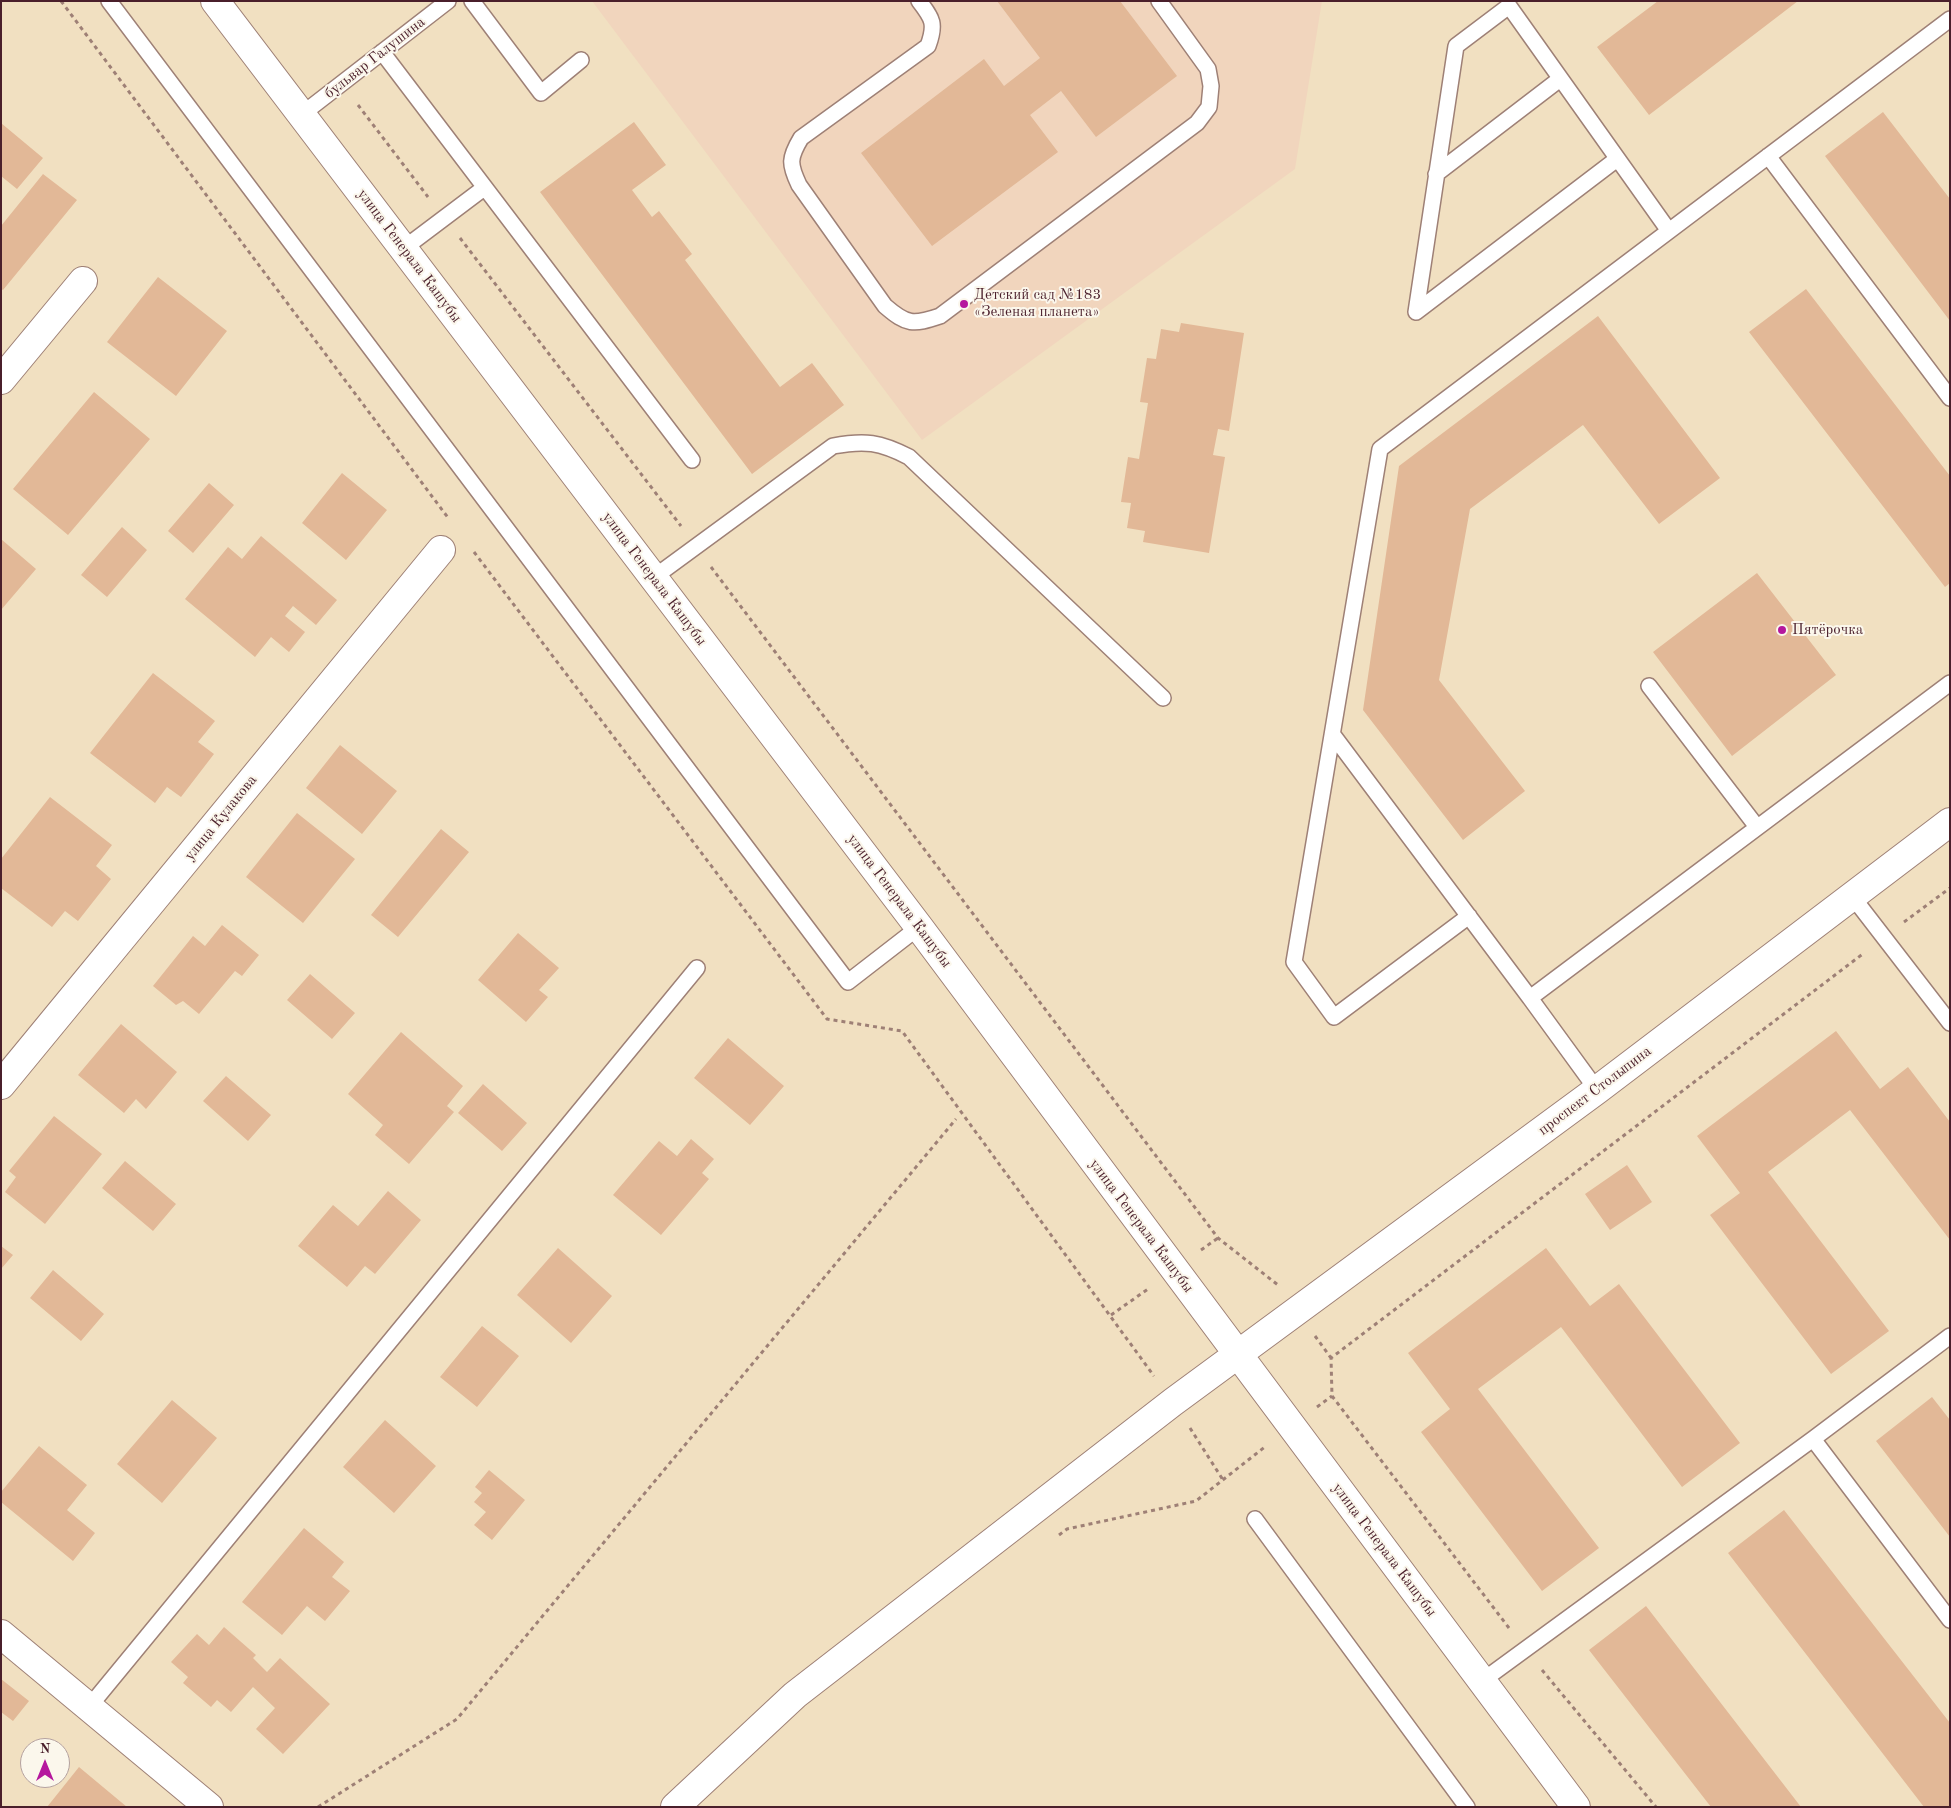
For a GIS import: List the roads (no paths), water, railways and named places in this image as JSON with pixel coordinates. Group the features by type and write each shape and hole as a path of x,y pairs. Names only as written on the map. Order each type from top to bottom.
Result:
{"street":[{"name":"улица Генерала Кашубы","path":"215,1 919,927 1576,1807"},
{"path":"1,380 83,281"},
{"name":"улица Кулакова","path":"1,1085 441,550"},
{"name":"проспект Столыпина","path":"675,1807 795,1695 1237,1354 1597,1090 1950,822"},
{"path":"1,1634 209,1807"}],"lane":[{"path":"109,1 848,982 919,927"},
{"name":"бульвар Галушина","path":"301,115 448,1"},
{"path":"472,1 540,93 582,60"},
{"path":"919,1 932,18 932,34 928,46 801,138 792,154 792,170 799,185 885,306 900,319 919,322 940,316 1197,123 1209,107 1211,86 1208,69 1159,1"},
{"path":"1617,159 1416,312 1456,46 1509,6 1669,231"},
{"path":"1469,916 1334,1017 1294,962 1380,449 1950,19"},
{"path":"382,52 692,460"},
{"path":"1436,174 1560,79"},
{"path":"1768,156 1950,398"},
{"path":"403,249 484,188"},
{"path":"654,578 833,446 860,442 886,445 909,457 1163,698"},
{"path":"1530,998 1950,684"},
{"path":"1649,686 1757,827"},
{"path":"1333,734 1597,1090"},
{"path":"1852,896 1950,1023"},
{"path":"89,1707 696,968"},
{"path":"1482,1681 1813,1439 1950,1336"},
{"path":"1813,1439 1950,1620"},
{"path":"1255,1519 1468,1807"}],"place":[{"name":"Детский сад №183 «Зеленая планета»","path":"964,304"},
{"name":"Пятёрочка","path":"1782,630"}]}
